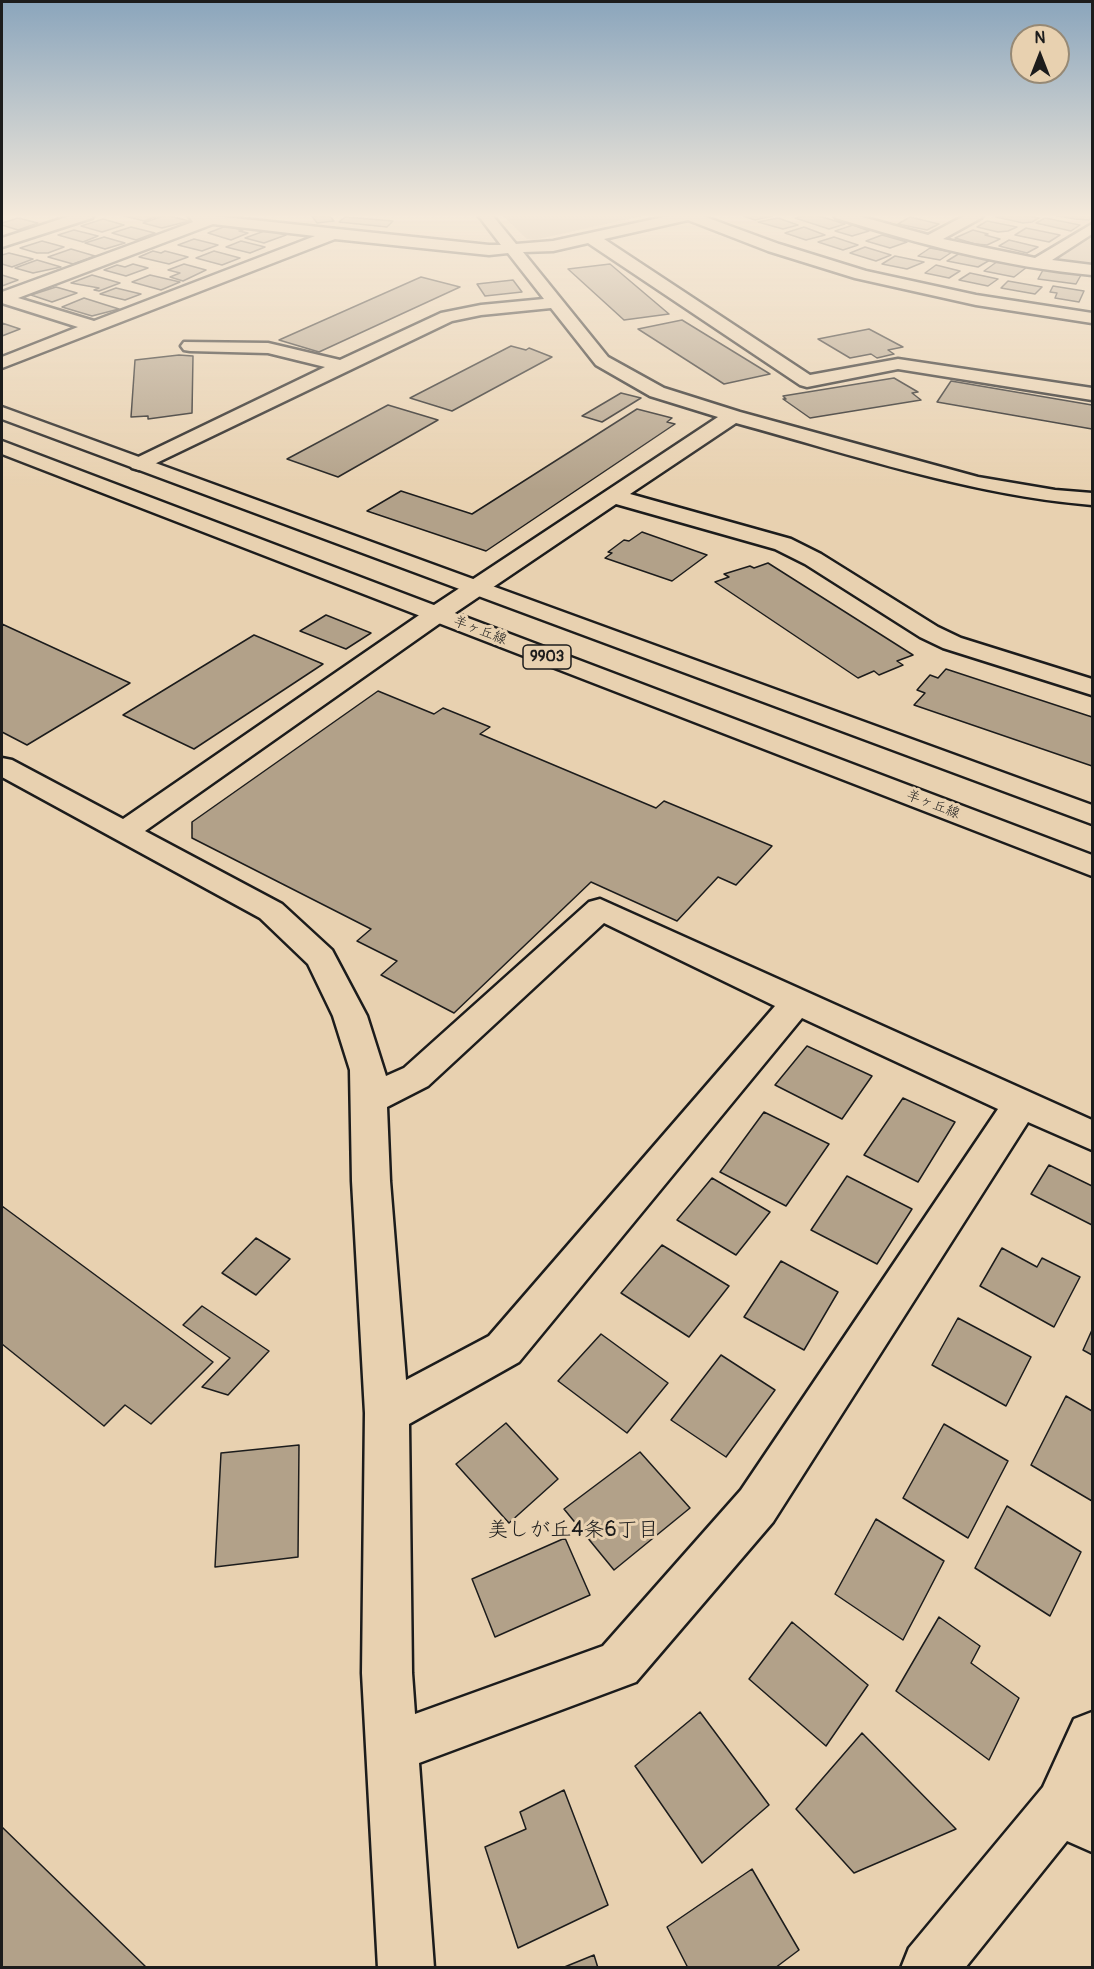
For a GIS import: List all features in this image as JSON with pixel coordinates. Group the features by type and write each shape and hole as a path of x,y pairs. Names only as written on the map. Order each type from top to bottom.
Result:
{"street":[{"path":"30,307 94,327"},
{"path":"2,363 146,307"},
{"path":"139,464 447,317 481,310 514,307"},
{"path":"559,307 602,361 657,392 733,416 976,483 1055,496 1092,499"},
{"path":"695,307 807,381 898,364 1092,394"},
{"path":"1021,307 1092,318"},
{"path":"190,346 268,348 342,366"},
{"name":"9903","path":"2,413 1092,815"},
{"path":"125,831 475,588 733,416"},
{"name":"羊ヶ丘線","path":"2,447 1092,866"},
{"path":"613,496 783,544 813,559 929,632 952,643 1092,687"},
{"path":"2,766 271,911 321,957 350,1016 368,1070 371,1180 387,1413 387,1673 406,1968"},
{"path":"369,1100 416,1077 600,909 797,1002 1092,1136"},
{"path":"387,1413 504,1349 797,1002"},
{"path":"393,1747 619,1665 757,1506 1021,1103"},
{"path":"929,1968 1077,1816 1092,1737"}],"building":[{"path":"62,307 112,307 119,309 92,316"},
{"path":"354,307 417,307 319,352 279,340"},
{"path":"610,307 661,307 669,314 624,320"},
{"path":"682,320 770,374 724,384 638,329"},
{"path":"2,323 20,329 2,336"},
{"path":"869,329 903,347 888,350 894,354 877,358 871,354 850,358 818,339"},
{"path":"511,346 526,350 529,348 552,357 452,411 410,398"},
{"path":"179,355 193,356 192,413 148,419 148,416 131,417 135,360"},
{"path":"894,378 918,392 912,393 921,400 810,418 783,399 786,399 783,396"},
{"path":"951,381 1092,405 1092,429 937,402"},
{"path":"621,393 641,398 602,422 582,416"},
{"path":"388,405 438,420 338,477 287,459"},
{"path":"637,409 672,418 667,422 675,424 486,551 367,511 401,491 472,514"},
{"path":"642,532 707,555 672,581 605,558 612,553 608,552 624,540 629,541"},
{"path":"768,563 913,655 897,661 903,665 879,675 874,671 858,678 715,582 729,577 724,574"},
{"path":"326,615 371,633 346,649 300,631"},
{"path":"2,624 130,683 27,745 2,732"},
{"path":"254,635 323,664 194,749 123,715"},
{"path":"946,669 1092,717 1092,766 914,705 925,693 917,690 930,675 938,678"},
{"path":"378,691 434,714 443,708 490,727 480,734 656,808 664,801 772,846 736,885 718,877 677,921 591,882 454,1013 381,975 397,961 357,941 371,929 192,838 192,822"},
{"path":"807,1046 872,1076 842,1119 775,1085"},
{"path":"903,1098 955,1122 918,1182 864,1155"},
{"path":"764,1112 829,1144 786,1206 720,1172"},
{"path":"1049,1165 1092,1186 1092,1225 1031,1194"},
{"path":"847,1176 912,1209 877,1264 811,1230"},
{"path":"712,1178 770,1212 736,1255 677,1220"},
{"path":"2,1206 213,1362 151,1424 125,1405 104,1426 2,1344"},
{"path":"256,1238 290,1259 256,1295 222,1273"},
{"path":"662,1245 729,1286 689,1337 621,1293"},
{"path":"1002,1248 1037,1267 1042,1258 1080,1277 1054,1327 980,1286"},
{"path":"781,1261 838,1292 804,1350 744,1317"},
{"path":"202,1306 269,1351 228,1395 202,1387 230,1358 183,1325"},
{"path":"958,1318 1031,1357 1006,1406 932,1365"},
{"path":"1092,1330 1092,1355 1083,1350"},
{"path":"601,1334 668,1383 627,1433 558,1381"},
{"path":"721,1355 775,1390 726,1457 671,1420"},
{"path":"1066,1396 1092,1411 1092,1501 1031,1465"},
{"path":"506,1423 558,1479 509,1523 456,1464"},
{"path":"944,1424 1008,1461 968,1538 903,1498"},
{"path":"299,1445 298,1557 215,1567 221,1453"},
{"path":"640,1452 690,1508 614,1570 564,1509"},
{"path":"1007,1506 1081,1552 1050,1616 975,1568"},
{"path":"876,1519 944,1561 903,1640 835,1594"},
{"path":"565,1538 590,1595 495,1637 472,1579"},
{"path":"939,1617 980,1646 971,1663 1019,1698 989,1760 896,1691"},
{"path":"792,1622 868,1685 826,1746 749,1679"},
{"path":"700,1712 769,1805 702,1863 635,1766"},
{"path":"862,1733 956,1829 854,1873 796,1809"},
{"path":"564,1790 608,1905 518,1948 485,1847 526,1829 520,1812"},
{"path":"2,1827 147,1968 2,1968"},
{"path":"752,1869 799,1950 775,1968 688,1968 667,1927"},
{"path":"594,1955 598,1968 562,1968"}],"district":[{"name":"美しが丘4条6丁目","path":"573,1531"}]}
